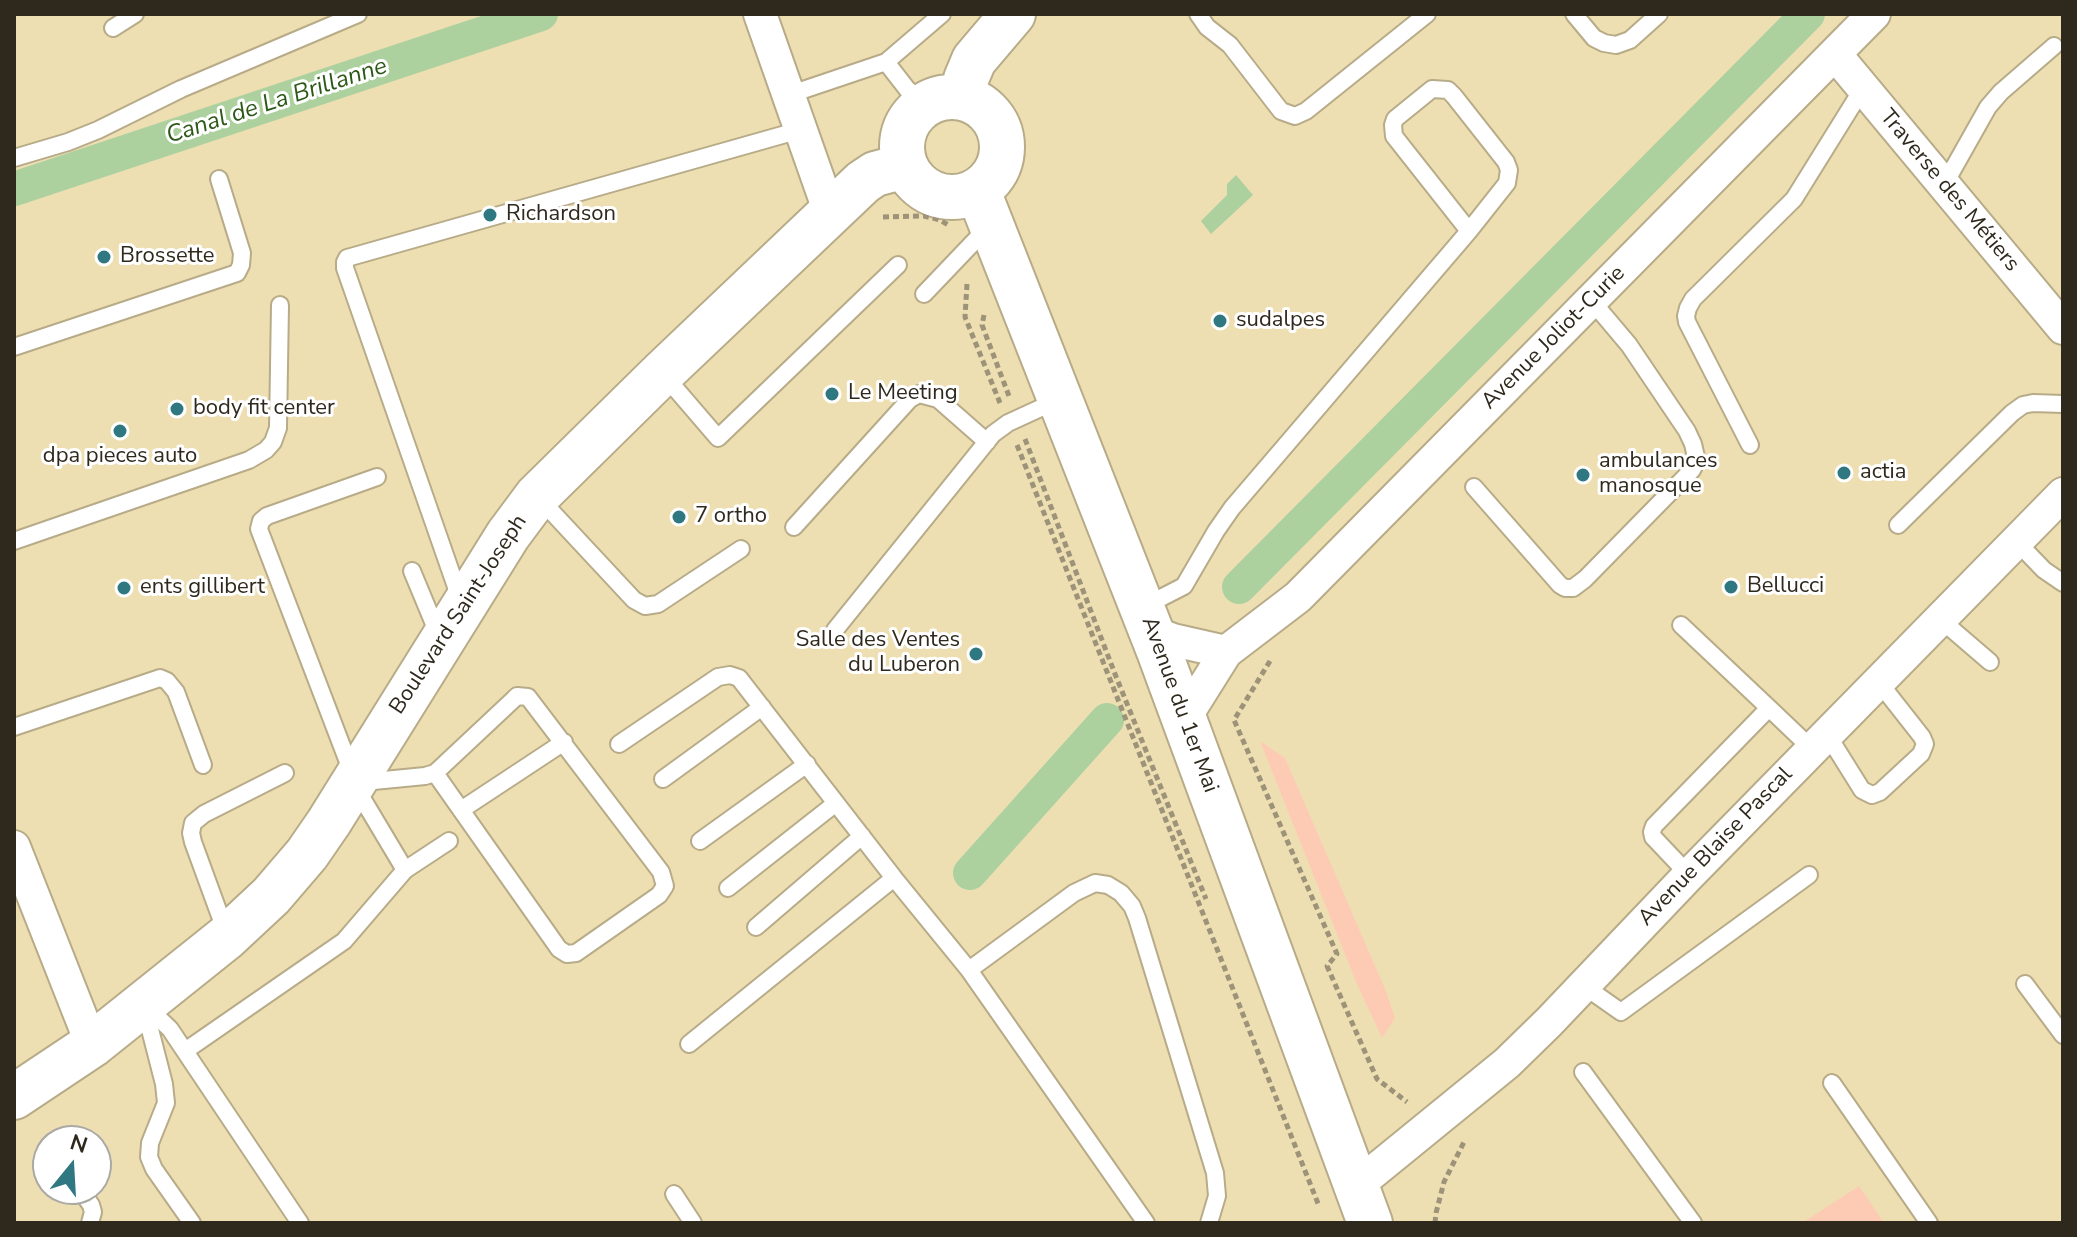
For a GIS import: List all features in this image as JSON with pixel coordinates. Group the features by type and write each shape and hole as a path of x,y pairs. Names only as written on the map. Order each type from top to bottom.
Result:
{"street":[{"path":"760,14 830,213"},
{"path":"980,221 965,197 950,198 922,189 905,166 902,138 915,113 945,101 966,79 974,60 1013,14"},
{"name":"Avenue Joliot-Curie","path":"1184,719 1226,652 1298,597 1874,14"},
{"name":"Traverse des Métiers","path":"1835,54 2063,328"},
{"path":"945,101 979,105 990,114 1003,141 1003,155 990,182 980,221"},
{"name":"Boulevard Saint-Joseph","path":"14,1106 227,937 288,878 354,782 514,525 537,496 870,177 905,166"},
{"name":"Avenue du 1er Mai","path":"980,221 1060,400 1147,620 1330,1110 1349,1206"},
{"name":"Avenue Blaise Pascal","path":"1349,1206 1433,1123 1507,1063 2063,494"},
{"path":"1147,620 1173,640 1226,652"},
{"path":"14,847 84,1051"},
{"name":"Boulevard Saint-Joseph","path":"14,1097 84,1051"}],"lane":[{"path":"113,28 135,14"},
{"path":"14,158 98,130 181,89 358,14"},
{"path":"788,95 886,62 942,14"},
{"path":"1198,14 1207,27 1230,45 1281,111 1295,116 1306,111 1427,14"},
{"path":"1574,14 1598,41 1616,45 1630,40 1659,14"},
{"path":"1944,185 1988,107 2054,46"},
{"path":"886,62 907,89 945,101"},
{"path":"1750,445 1687,322 1688,308 1693,299 1800,193 1863,88"},
{"path":"1147,620 1184,586 1232,508 1469,231 1507,183 1509,170 1506,162 1454,96 1448,90 1432,89 1395,119 1394,136 1469,231"},
{"path":"452,624 345,268 347,258 800,130"},
{"path":"14,347 237,273 242,253 219,179"},
{"path":"924,294 980,221"},
{"path":"662,373 718,438 898,265"},
{"path":"1474,487 1560,585 1573,588 1692,470 1696,457 1687,431 1629,345 1591,300"},
{"path":"14,541 249,460 266,450 278,428 280,305"},
{"path":"794,527 910,399 919,394 938,399 987,442"},
{"path":"835,630 993,434 1013,421 1060,400"},
{"path":"1898,525 2012,413 2023,405 2033,403 2063,404"},
{"path":"377,477 267,516 261,521 259,529 354,782 405,870"},
{"path":"537,496 634,600 645,606 658,604 741,549"},
{"path":"2016,541 2044,570 2063,583"},
{"path":"412,571 452,624"},
{"path":"1940,619 1990,662"},
{"path":"1681,625 1769,708 1819,741 1848,769 1867,794 1872,795 1880,792 1921,754 1925,744 1878,681"},
{"path":"619,744 718,677 730,675 739,678 969,970 1146,1223"},
{"path":"14,727 160,678 176,692 203,765"},
{"path":"354,782 435,773 517,696 528,697 661,872 665,886 659,895 576,953 567,954 559,949 435,773"},
{"path":"663,779 762,707"},
{"path":"1689,875 1653,837 1654,826 1769,708"},
{"path":"461,810 564,742"},
{"path":"700,841 807,764"},
{"path":"227,937 193,842 193,823 204,814 285,773"},
{"path":"728,888 836,803"},
{"path":"756,927 862,836"},
{"path":"185,1051 344,941 405,870 449,841"},
{"path":"1584,986 1621,1012 1809,875"},
{"path":"689,1044 894,878"},
{"path":"969,970 1087,885 1108,885 1121,893 1137,918 1215,1173 1217,1196 1209,1223"},
{"path":"2025,984 2063,1035"},
{"path":"144,1004 170,1029 300,1223"},
{"path":"144,1004 166,1094 166,1103 150,1143 149,1157 192,1223"},
{"path":"1583,1072 1693,1223"},
{"path":"1832,1083 1929,1223"},
{"path":"674,1194 693,1223"}],"path":[{"path":"980,221 965,317 1013,421 1349,1206"},
{"path":"986,310 982,325 1013,421 1208,903"},
{"path":"1270,660 1234,720 1337,954 1327,966 1377,1079 1433,1123 1458,1154"}],"shaded area":[{"path":"14,14 2063,14 2063,1223 14,1223"},
{"path":"1236,175 1253,195 1211,234 1201,221 1227,195 1227,184"},
{"path":"1260,741 1285,758 1385,989 1395,1018 1382,1038 1356,982"},
{"path":"1859,1186 1884,1223 1802,1223"}],"waterway":[{"name":"Canal de La Brillanne","path":"14,189 541,14"},
{"path":"1239,587 1808,14"},
{"path":"970,873 1107,720"}],"place":[{"name":"Richardson","path":"490,215"},
{"name":"Brossette","path":"104,257"},
{"name":"sudalpes","path":"1220,321"},
{"name":"Le Meeting","path":"832,394"},
{"name":"body fit center","path":"177,409"},
{"name":"dpa pieces auto","path":"120,431"},
{"name":"actia","path":"1844,473"},
{"name":"ambulances manosque","path":"1583,475"},
{"name":"7 ortho","path":"679,517"},
{"name":"Bellucci","path":"1731,587"},
{"name":"ents gillibert","path":"124,588"},
{"name":"Salle des Ventes du Luberon","path":"976,654"}]}
